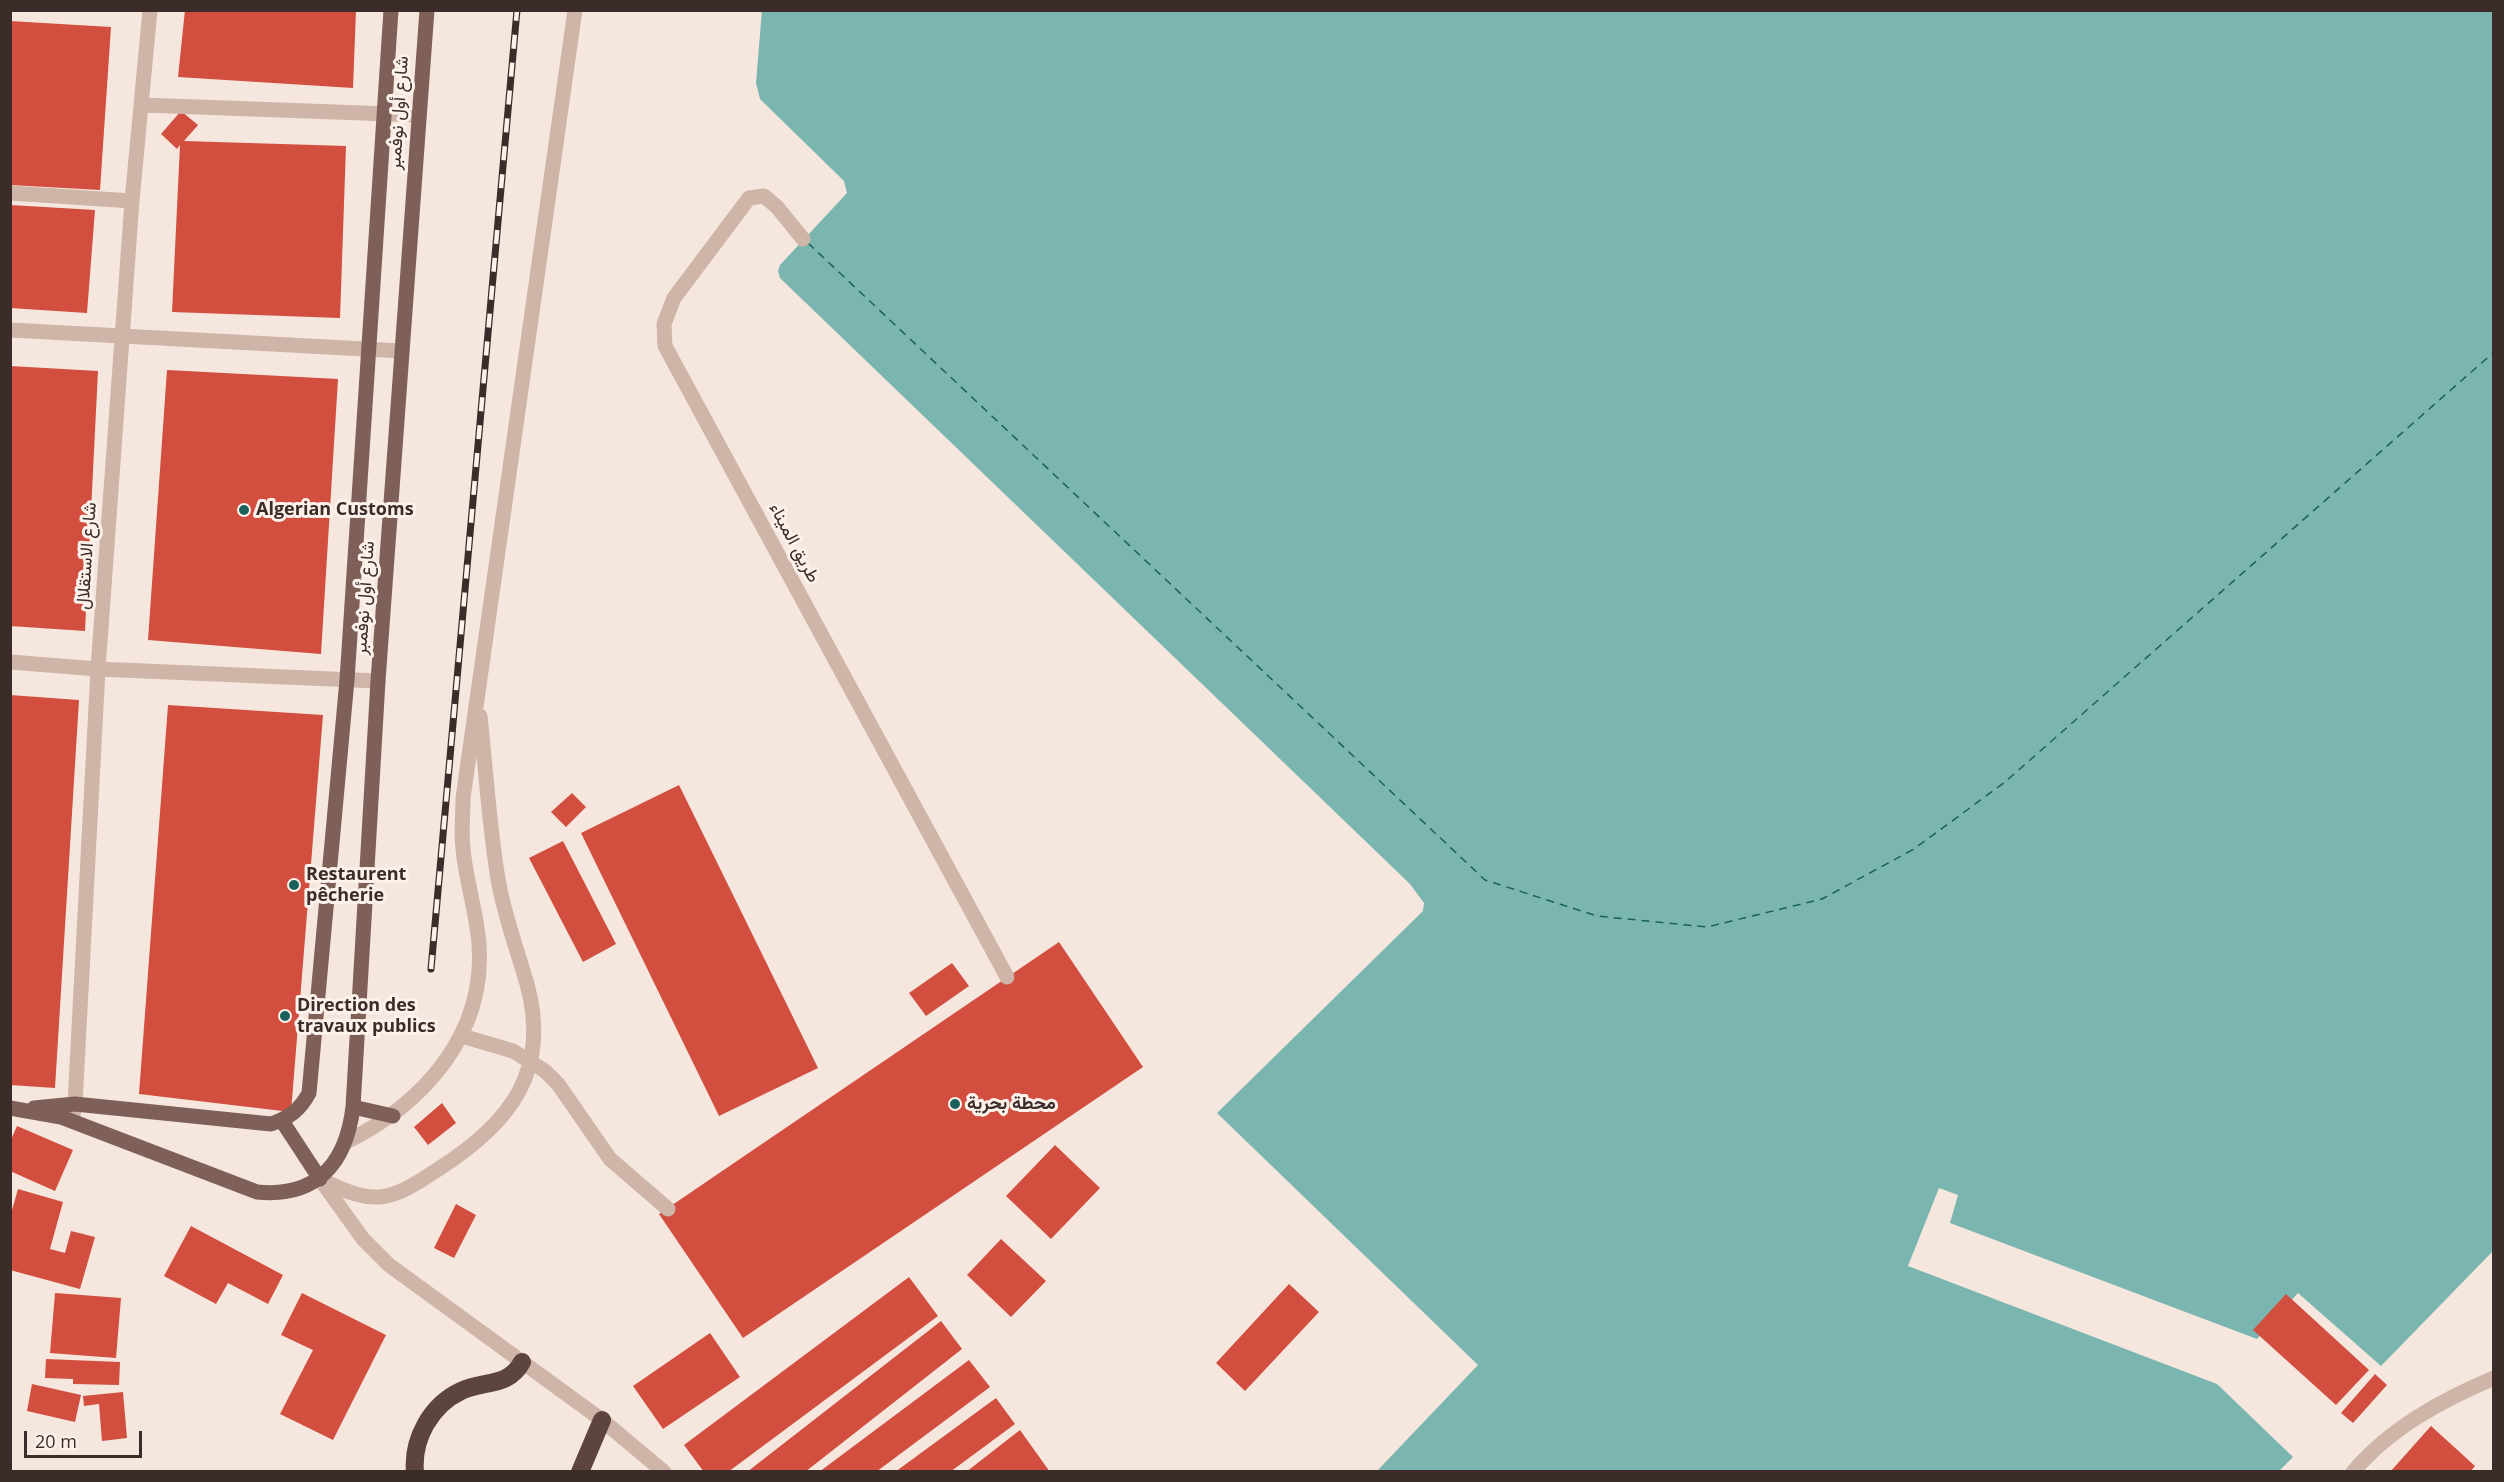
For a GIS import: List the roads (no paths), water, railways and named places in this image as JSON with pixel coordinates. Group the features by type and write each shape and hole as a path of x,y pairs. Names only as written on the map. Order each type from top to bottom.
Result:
{"highway":[{"path":"412,1468 424,1426 447,1400 461,1390 504,1381 518,1370 522,1362"},
{"path":"580,1472 602,1420"}],"main road":[{"name":"شارع أول نوفمبر","path":"282,1120 303,1105 311,1080 347,680 391,10"},
{"name":"شارع أول نوفمبر","path":"320,1179 338,1158 346,1142 353,1107 378,681 426,10"},
{"path":"75,1104 257,1124 271,1124 282,1120 320,1179 301,1190 279,1194 257,1192 72,1121 18,1109 75,1104"},
{"path":"353,1107 393,1116"}],"street":[{"name":"شارع الاستقلال","path":"72,1121 75,1104 98,669 132,201 150,10"},
{"path":"346,1142 393,1116 432,1080 462,1036 473,1005 479,972 479,944 463,848 463,818 469,750 479,702 575,10"},
{"path":"142,105 418,116"},
{"path":"10,193 132,201"},
{"name":"طريق الميناء","path":"803,239 777,207 764,196 749,198 674,298 664,324 665,346 1007,977"},
{"path":"10,330 402,351"},
{"path":"10,662 98,669 378,681"},
{"path":"320,1179 350,1194 363,1197 377,1198 404,1192 473,1147 494,1128 512,1105 531,1060 534,1029 532,1007 507,922 498,879 479,702"},
{"path":"462,1036 513,1051 531,1060 558,1084 610,1159 668,1209"},
{"path":"320,1179 363,1239 389,1265 602,1420 664,1472"},
{"path":"2353,1472 2388,1439 2421,1414 2493,1378"}],"water":[{"path":"762,10 2493,11 2493,1251 2381,1366 2298,1293 2257,1339 1950,1223 1958,1195 1939,1188 1908,1266 2217,1384 2293,1457 2279,1471 1377,1471 1478,1365 1217,1113 1423,911 1424,903 1410,884 780,278 778,271 780,265 847,193 844,181 760,99 756,83"}],"railway":[{"path":"431,969 517,10"}],"place":[{"name":"Algerian Customs","path":"244,510"},
{"name":"Restaurent pêcherie","path":"294,885"},
{"name":"Direction des travaux publics","path":"285,1016"},
{"name":"محطة بحرية","path":"955,1104"}]}
